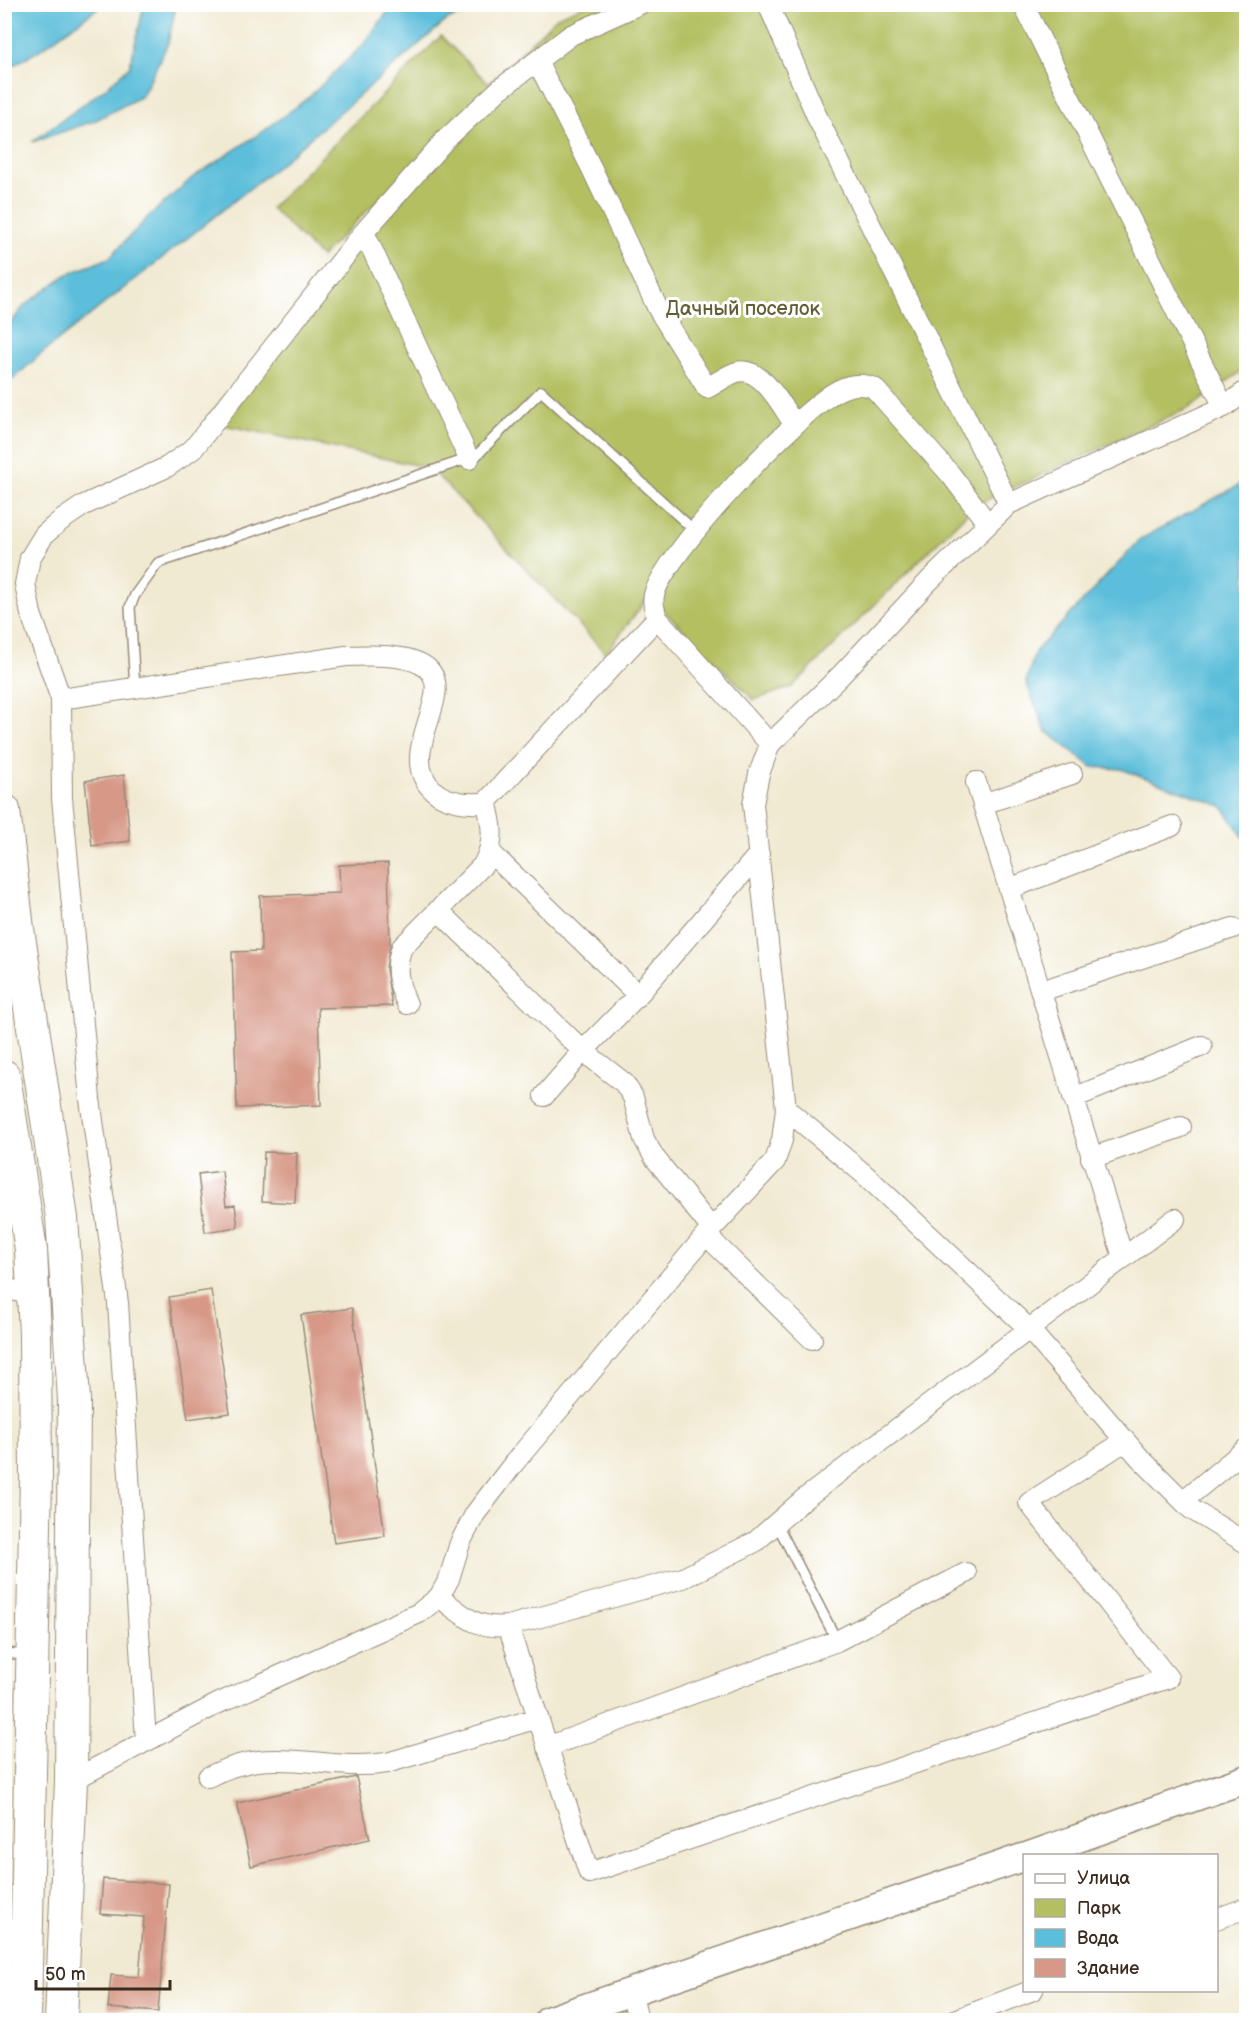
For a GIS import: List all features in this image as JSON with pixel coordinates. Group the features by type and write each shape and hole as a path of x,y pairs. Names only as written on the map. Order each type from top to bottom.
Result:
{"highway":[{"path":"4,810 18,928 62,1218 74,1399 75,1535 71,1781 61,2020"},
{"path":"4,1077 31,1250 19,1292 36,1477 35,1538"},
{"path":"36,1477 40,1490 49,1494 58,1494 75,1479"},
{"path":"25,2020 19,1654 39,1522 53,1514 61,1515 75,1535"}],"main road":[{"path":"1032,1854 1246,1779"},
{"path":"549,2020 632,1994 1023,1857"}],"street":[{"path":"146,1741 118,1303 90,1099 62,798 61,699 31,614 25,584 30,558 44,535 84,505 167,467 193,449 364,232 444,140 500,89 571,35 640,4"},
{"path":"768,4 818,119 1009,504"},
{"path":"1023,4 1224,407"},
{"path":"537,61 592,169 658,309 707,388 739,371 750,373 765,382 794,424"},
{"path":"364,232 469,459"},
{"path":"770,744 657,618 654,595 660,581 696,532 794,424 805,413 839,390 865,384 874,388 951,475 988,524"},
{"path":"71,1781 219,1703 419,1613 439,1597 449,1579 460,1543 475,1514 514,1463 709,1232 775,1161 782,1140 786,1109 753,804 759,774 770,744 840,676 928,581 1009,504 1224,407 1246,391"},
{"path":"61,699 346,656 376,654 417,661 427,666 432,672 437,688 418,762 422,777 438,795 473,804 486,802 657,618"},
{"path":"983,804 1072,774"},
{"path":"976,782 1091,1158 1124,1257"},
{"path":"407,1004 398,980 396,961 402,947 483,865 490,852 494,829 486,802"},
{"path":"1010,889 1172,826"},
{"path":"490,852 638,994"},
{"path":"544,1096 583,1051 638,994 759,854"},
{"path":"438,910 583,1051 624,1083 633,1097 644,1139 654,1157 709,1232 812,1340"},
{"path":"1041,991 1233,928"},
{"path":"1073,1098 1202,1046"},
{"path":"786,1109 864,1174 1029,1329 1125,1441 1191,1509 1246,1543"},
{"path":"1091,1158 1181,1127"},
{"path":"439,1597 473,1622 487,1628 508,1626 682,1578 755,1542 804,1499 1175,1219"},
{"path":"508,1626 589,1873 1168,1678 1029,1503 1125,1441"},
{"path":"1184,1500 1246,1449"},
{"path":"547,1747 837,1641 966,1573"},
{"path":"208,1777 243,1762 264,1760 293,1758 367,1766 387,1763 538,1718"},
{"path":"1218,1919 1246,1908"},
{"path":"955,2020 1028,1992"},
{"path":"632,1994 638,2020"}],"lane":[{"path":"135,688 130,607 135,595 158,563 476,456 541,391 696,532"},
{"path":"777,1524 837,1641"}],"green space":[{"name":"Дачный поселок","path":"585,5 1246,5 1246,368 1189,408 975,505 792,687 754,700 649,596 606,653 430,468 205,421 428,149 321,257 271,208 441,36 489,84 557,17"}],"water":[{"path":"5,4 102,5 38,51 5,70"},
{"path":"144,5 176,5 168,43 142,96 94,121 32,142 107,87 130,66"},
{"path":"393,5 487,5 447,20 272,171 41,354 5,386 5,330 25,305 66,275 109,258 148,217 193,177 262,132 309,97 364,44"},
{"path":"1246,481 1246,841 1222,806 1121,769 1092,767 1045,730 1026,682 1035,652 1141,539"}],"building":[{"path":"124,775 130,841 92,846 85,781"},
{"path":"388,863 390,944 386,969 392,1006 318,1008 321,1105 237,1108 232,952 261,951 260,896 340,893 339,865"},
{"path":"264,1152 297,1153 295,1203 262,1201"},
{"path":"222,1171 226,1206 235,1205 238,1227 205,1232 198,1174"},
{"path":"211,1290 230,1413 188,1419 169,1297"},
{"path":"352,1308 385,1536 334,1543 301,1315"},
{"path":"356,1777 370,1839 251,1866 237,1803"},
{"path":"103,1879 169,1884 158,2012 108,2008 111,1975 139,1977 144,1917 100,1914"}]}
